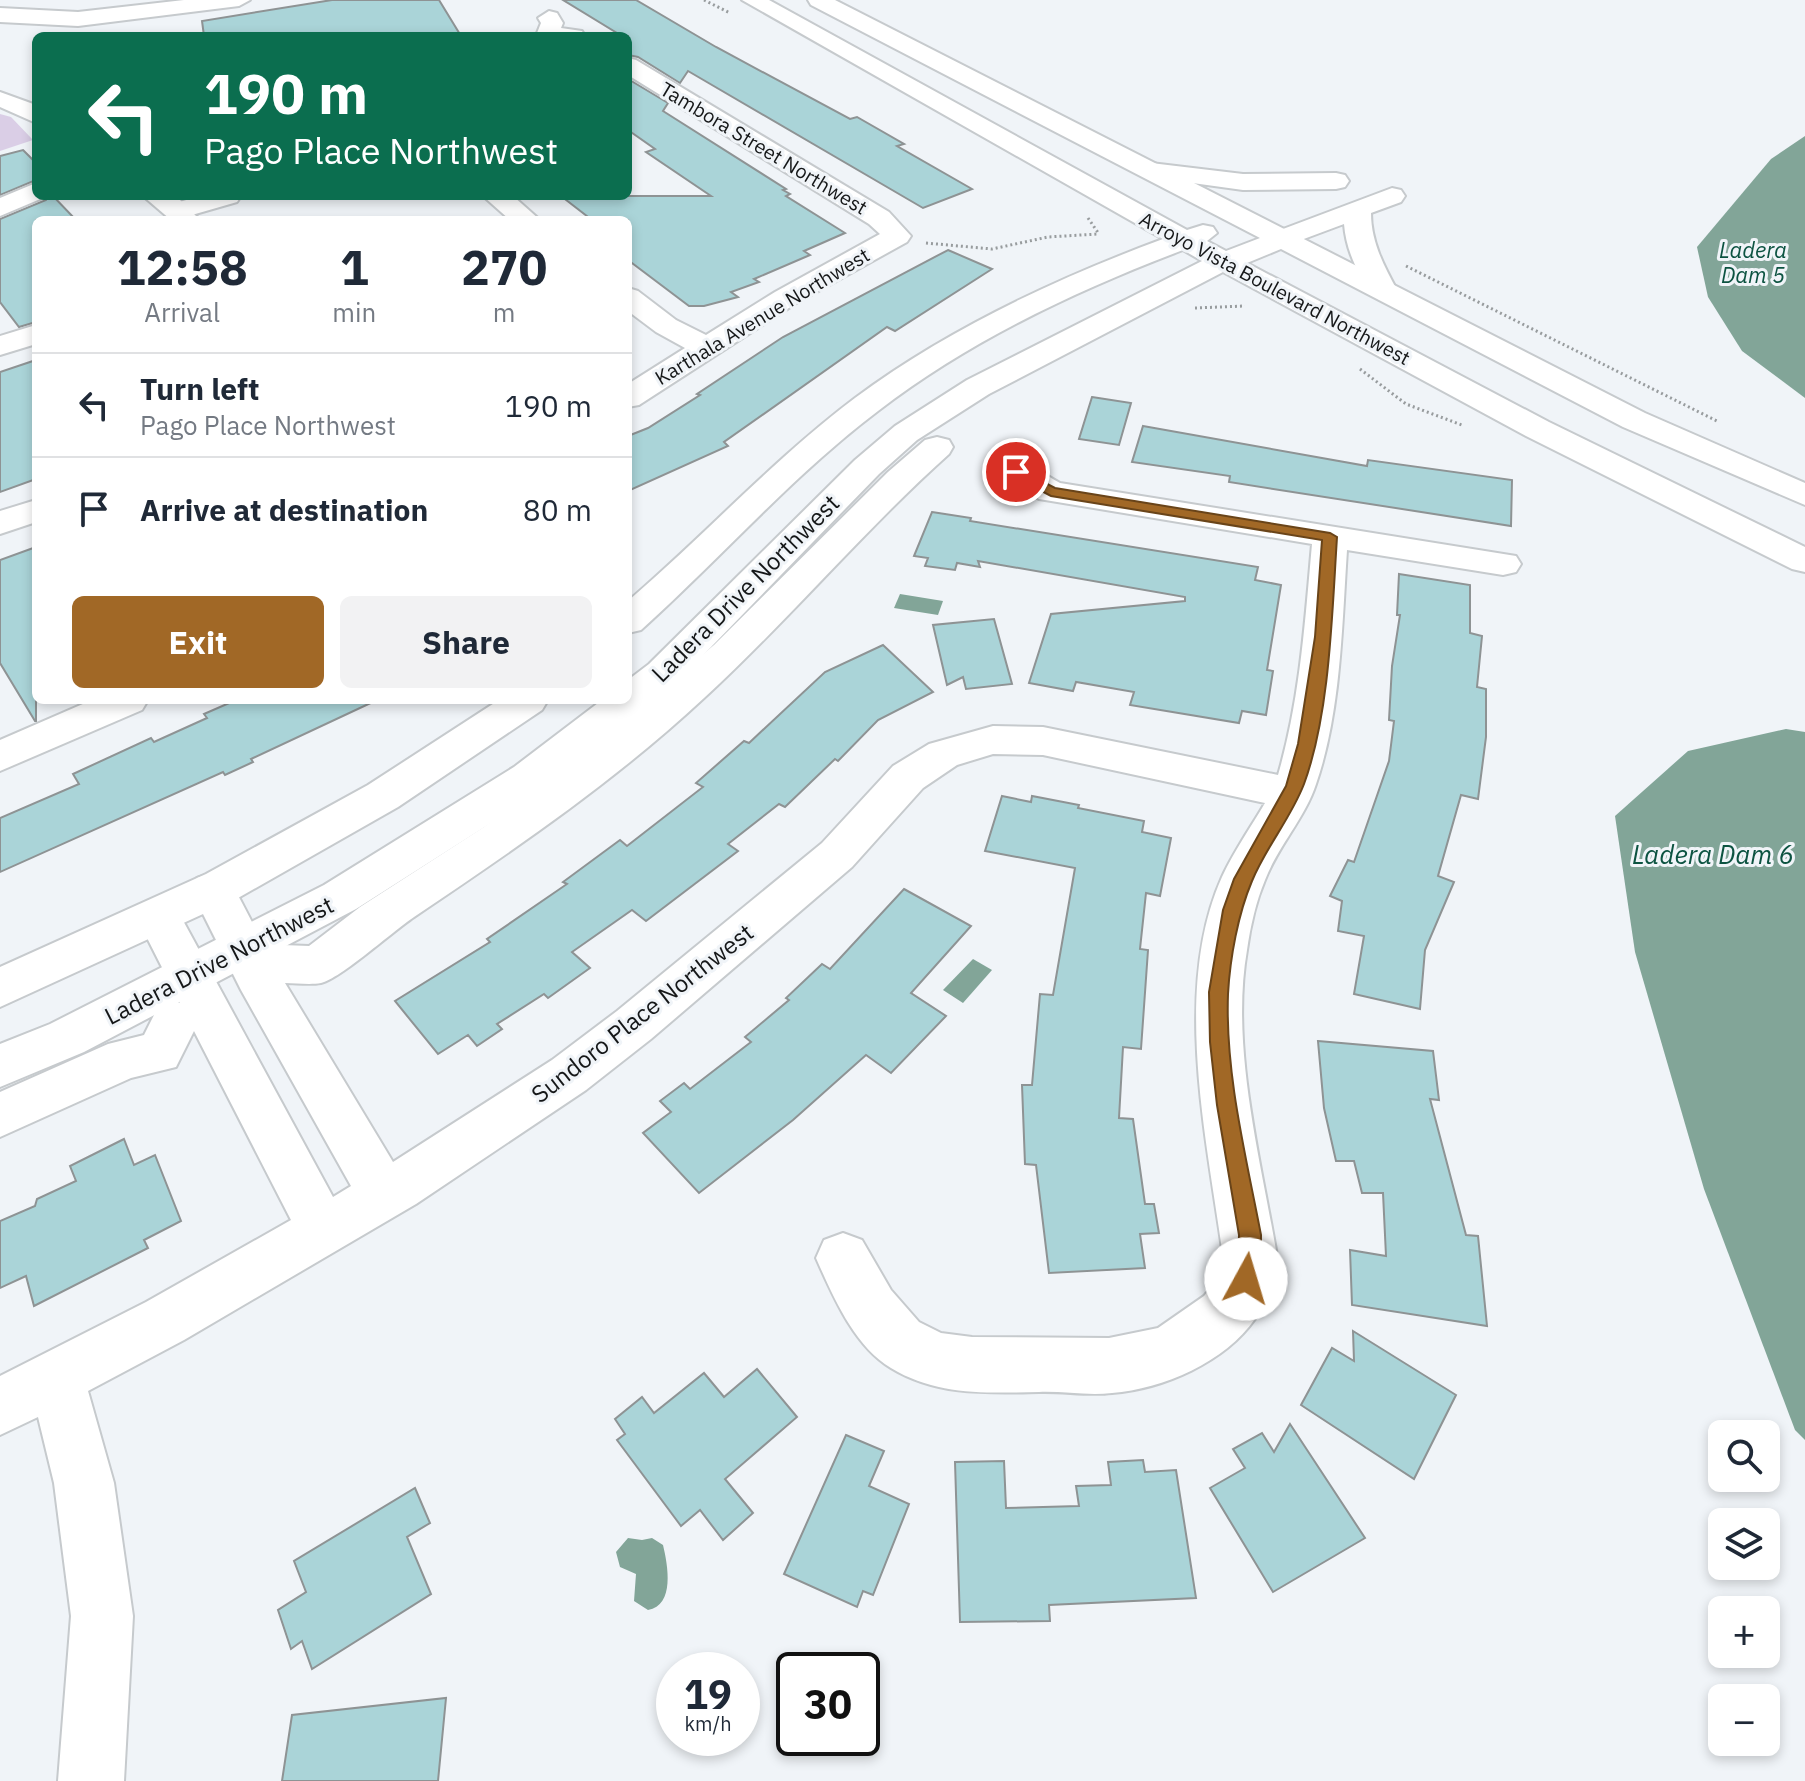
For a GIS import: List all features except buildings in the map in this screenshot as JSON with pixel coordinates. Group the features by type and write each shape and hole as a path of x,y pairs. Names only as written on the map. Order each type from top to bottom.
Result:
{"street":[{"path":"3,18 78,19 239,0"},
{"name":"Arroyo Vista Boulevard Northwest","path":"753,0 1183,240 1577,450 1805,561"},
{"name":"Arroyo Vista Boulevard Northwest","path":"819,0 1634,420 1805,495"},
{"name":"Tambora Street Northwest","path":"632,67 909,239"},
{"path":"0,99 32,113"},
{"path":"997,135 1003,150 1101,209 1109,235 1109,253 1067,288"},
{"path":"632,618 689,569 764,492 866,405 957,344 1067,288 1340,180 1243,182 1151,171"},
{"path":"0,208 32,193"},
{"name":"Ladera Drive Northwest","path":"645,666 906,433 978,387 1195,273 1392,196"},
{"path":"173,209 211,200"},
{"path":"501,200 522,216"},
{"path":"1358,209 1359,244 1383,290"},
{"name":"Karthala Avenue Northwest","path":"632,395 785,298 909,239"},
{"path":"1043,351 1082,343 1166,306 1208,295 1223,302 1253,298 1322,313"},
{"path":"632,300 666,326 705,347"},
{"path":"0,346 32,335"},
{"path":"262,956 319,965 345,940 401,900 474,855 590,772 732,652 865,511 937,447"},
{"path":"1016,472 1051,492 1503,564"},
{"path":"0,523 32,511"},
{"path":"843,1258 887,1332 912,1350 944,1363 1107,1366 1136,1362 1185,1344 1216,1321 1235,1301 1246,1279 1250,1256 1220,1042 1219,992 1224,949 1243,879 1291,793 1307,744 1321,652 1330,537"},
{"path":"0,756 119,704"},
{"path":"0,988 213,890 383,796 522,704"},
{"name":"Ladera Drive Northwest","path":"0,1066 67,1038 189,975 262,956 340,897 529,778 606,704"},
{"name":"Sundoro Place Northwest","path":"0,1406 165,1321 384,1195 457,1151 569,1075 634,1025 837,855 908,777 943,754 993,740 1043,741 1291,793"},
{"path":"213,890 262,956 384,1195"},
{"path":"158,916 323,1230"},
{"path":"0,1115 125,1059 159,1053 175,1021"},
{"path":"56,1378 84,1483 102,1616 91,1781"}],"path":[{"path":"909,239 992,249 1048,237 1109,235"},
{"path":"1398,262 1723,424"},
{"path":"1352,361 1375,384 1406,404 1468,428"}],"shaded area":[{"path":"0,114 11,117 32,140 0,151"}],"water":[{"name":"Ladera Dam 5","path":"1805,136 1805,398 1742,351 1708,297 1697,247 1771,159"},
{"path":"900,594 943,601 938,615 894,608"},
{"name":"Ladera Dam 6","path":"1786,729 1805,732 1805,1440 1795,1430 1704,1189 1635,952 1615,816 1688,751"},
{"path":"973,959 992,970 963,1003 943,990"},
{"path":"628,1538 652,1538 663,1545 668,1584 657,1607 648,1610 634,1601 636,1574 620,1567 616,1552"}],"route":[{"path":"1016,472 1051,492 1330,537 1326,557 1323,637 1307,744 1295,786 1243,879 1232,910 1219,992 1220,1042 1227,1105 1250,1235 1246,1279"}]}
